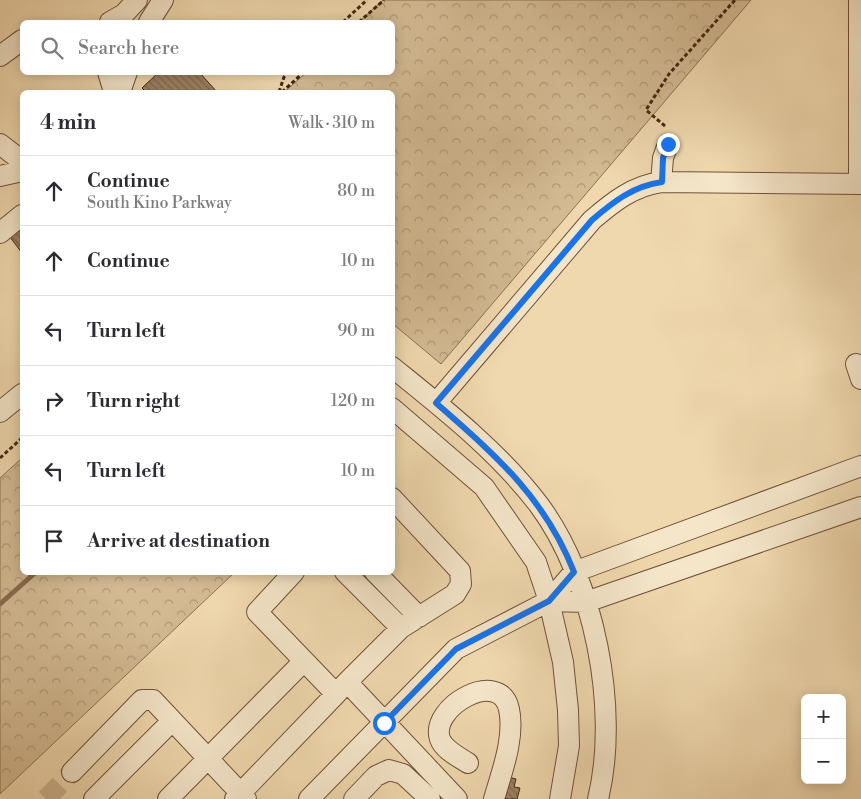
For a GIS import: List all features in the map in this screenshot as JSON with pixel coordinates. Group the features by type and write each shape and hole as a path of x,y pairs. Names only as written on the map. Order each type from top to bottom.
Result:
{"street":[{"path":"114,20 124,14 137,0"},
{"path":"150,20 163,0"},
{"path":"436,403 592,220 617,198 647,184 662,182 860,184 860,0"},
{"path":"0,41 20,40"},
{"path":"0,56 20,41"},
{"path":"109,75 113,90"},
{"path":"121,90 126,75"},
{"path":"662,182 663,158 668,136"},
{"path":"0,144 20,159"},
{"path":"0,176 20,171"},
{"path":"0,233 20,216"},
{"path":"395,369 499,458 540,506 566,551 586,602 599,656 605,708 605,748 598,799"},
{"path":"0,412 20,396"},
{"path":"395,411 484,487 536,562 549,601 563,662 568,710 569,746 560,799"},
{"path":"309,799 456,649 549,601 574,572 861,466"},
{"path":"72,772 142,700 153,700 209,759 241,797 342,688 402,628 455,594 462,584 460,571 395,501"},
{"path":"549,601 586,602 861,507"},
{"path":"291,575 257,612 304,661 342,688 384,723 457,799"},
{"path":"348,575 402,628"},
{"path":"378,575 419,617"},
{"path":"168,799 304,661"},
{"path":"468,763 445,747 440,739 439,727 442,718 459,700 478,691 496,692 503,697 509,707 510,720 507,754 494,799"},
{"path":"94,799 172,721"},
{"path":"354,799 376,776 389,770 403,774 430,799"}],"path":[{"path":"345,20 367,0"},
{"path":"361,20 384,0"},
{"path":"668,136 646,110 668,74 735,0"},
{"path":"281,90 280,85 286,75"},
{"path":"283,90 301,75"},
{"path":"0,458 20,440"}],"green space":[{"path":"383,0 751,0 441,364 395,326 395,90 286,90 304,75 395,75 395,20 361,20"},
{"path":"20,460 20,575 232,575 0,794 0,478"}],"building":[{"path":"156,75 202,75 215,90 144,90 142,88"},
{"path":"20,223 20,250 7,233"},
{"path":"508,777 516,779 514,787 520,788 517,799 502,799"}],"waterway":[{"path":"0,604 33,575"}],"tunnel":[{"path":"46,799 72,772"}],"route":[{"path":"384,723 456,649 549,601 574,572 566,551 540,506 499,458 436,403 592,220 617,198 647,184 662,182 663,158 668,144"}]}
